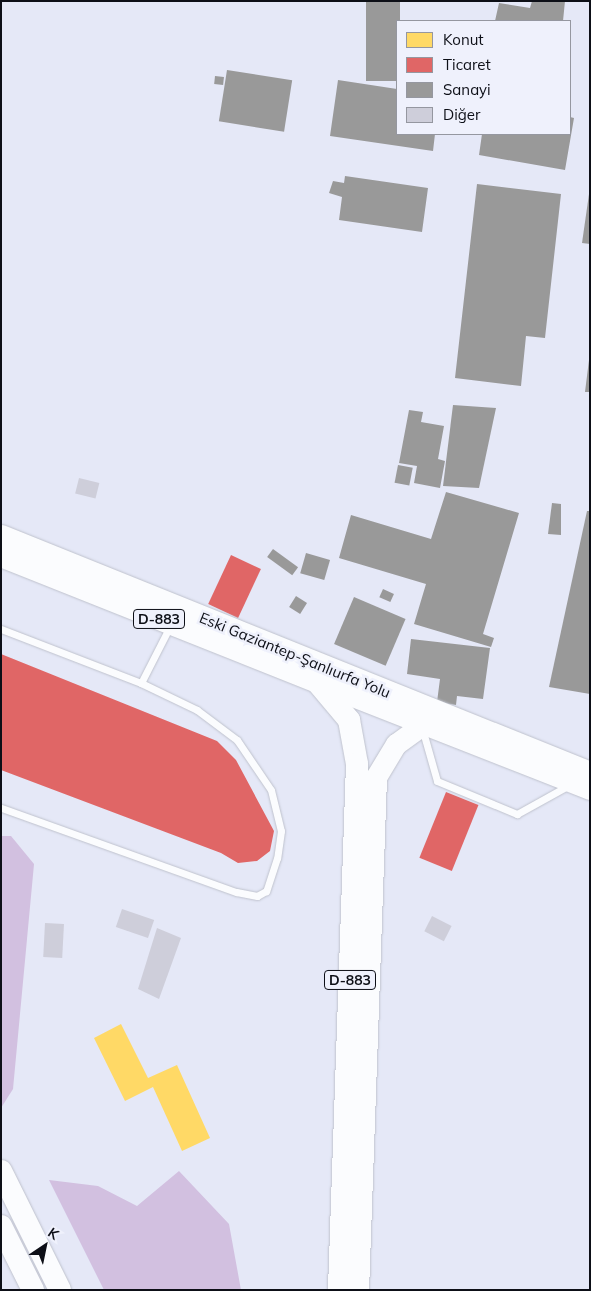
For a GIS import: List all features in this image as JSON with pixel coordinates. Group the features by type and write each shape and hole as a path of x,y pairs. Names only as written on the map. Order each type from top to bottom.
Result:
{"highway":[{"name":"D-883","path":"1,556 317,682 349,720 357,764 339,1290"},
{"path":"1,1171 60,1290"},
{"path":"1,1226 33,1290"}],"main road":[{"name":"Eski Gaziantep-Şanlıurfa Yolu","path":"1,535 584,781"},
{"name":"Eski Gaziantep-Şanlıurfa Yolu","path":"317,682 422,725 584,781"},
{"path":"358,1290 376,777 396,744 422,725"}],"lane":[{"path":"141,683 171,624"},
{"path":"1,629 141,683 197,710 237,740 258,767 271,790 281,831 266,891 257,896 236,892 1,808"},
{"path":"422,725 437,781 517,814 584,781"}],"shaded area":[{"path":"1,836 11,836 34,864 13,1089 1,1108"},
{"path":"179,1171 229,1224 241,1290 104,1290 49,1180 98,1186 137,1206"}],"building: Konut":[{"path":"121,1024 148,1078 177,1065 210,1138 182,1151 153,1087 125,1101 94,1038"}],"building: Ticaret":[{"path":"231,555 261,569 238,618 208,604"},
{"path":"1,654 217,741 236,760 274,831 270,851 257,861 238,863 221,853 1,770"},
{"path":"446,792 478,805 452,871 419,858"}],"building: Sanayi":[{"path":"366,1 400,1 400,20 396,20 396,81 366,81"},
{"path":"532,1 565,1 563,20 495,20 499,3 530,8"},
{"path":"227,70 292,80 284,132 219,121"},
{"path":"215,76 224,77 223,85 214,84"},
{"path":"338,80 396,89 396,135 435,135 433,151 330,136"},
{"path":"571,117 574,118 565,170 479,155 482,135 571,135"},
{"path":"345,176 428,188 422,232 339,220 342,197 329,193 333,181 344,183"},
{"path":"477,184 561,194 545,338 526,336 521,386 455,378"},
{"path":"590,195 590,244 582,243"},
{"path":"589,360 590,392 585,392"},
{"path":"453,405 496,408 479,488 443,486"},
{"path":"409,410 423,412 421,422 444,426 438,459 445,461 440,488 414,483 417,466 399,463"},
{"path":"398,465 413,468 409,486 395,483"},
{"path":"446,492 519,513 483,634 494,638 491,647 414,624 426,584 339,558 351,515 431,539"},
{"path":"552,503 561,504 561,535 548,534"},
{"path":"587,511 590,511 590,694 549,687"},
{"path":"273,549 298,567 292,575 267,557"},
{"path":"306,553 330,560 324,580 300,573"},
{"path":"383,589 394,594 390,602 379,597"},
{"path":"296,596 307,603 300,614 289,607"},
{"path":"354,597 406,619 386,666 334,644"},
{"path":"411,639 490,648 483,699 457,696 456,705 437,702 440,679 407,674"}],"building: Diğer":[{"path":"79,478 99,483 96,499 75,494"},
{"path":"122,909 154,920 148,938 116,927"},
{"path":"432,916 452,926 444,941 424,931"},
{"path":"45,923 64,924 62,958 43,957"},
{"path":"157,928 181,938 159,999 138,989"}]}
